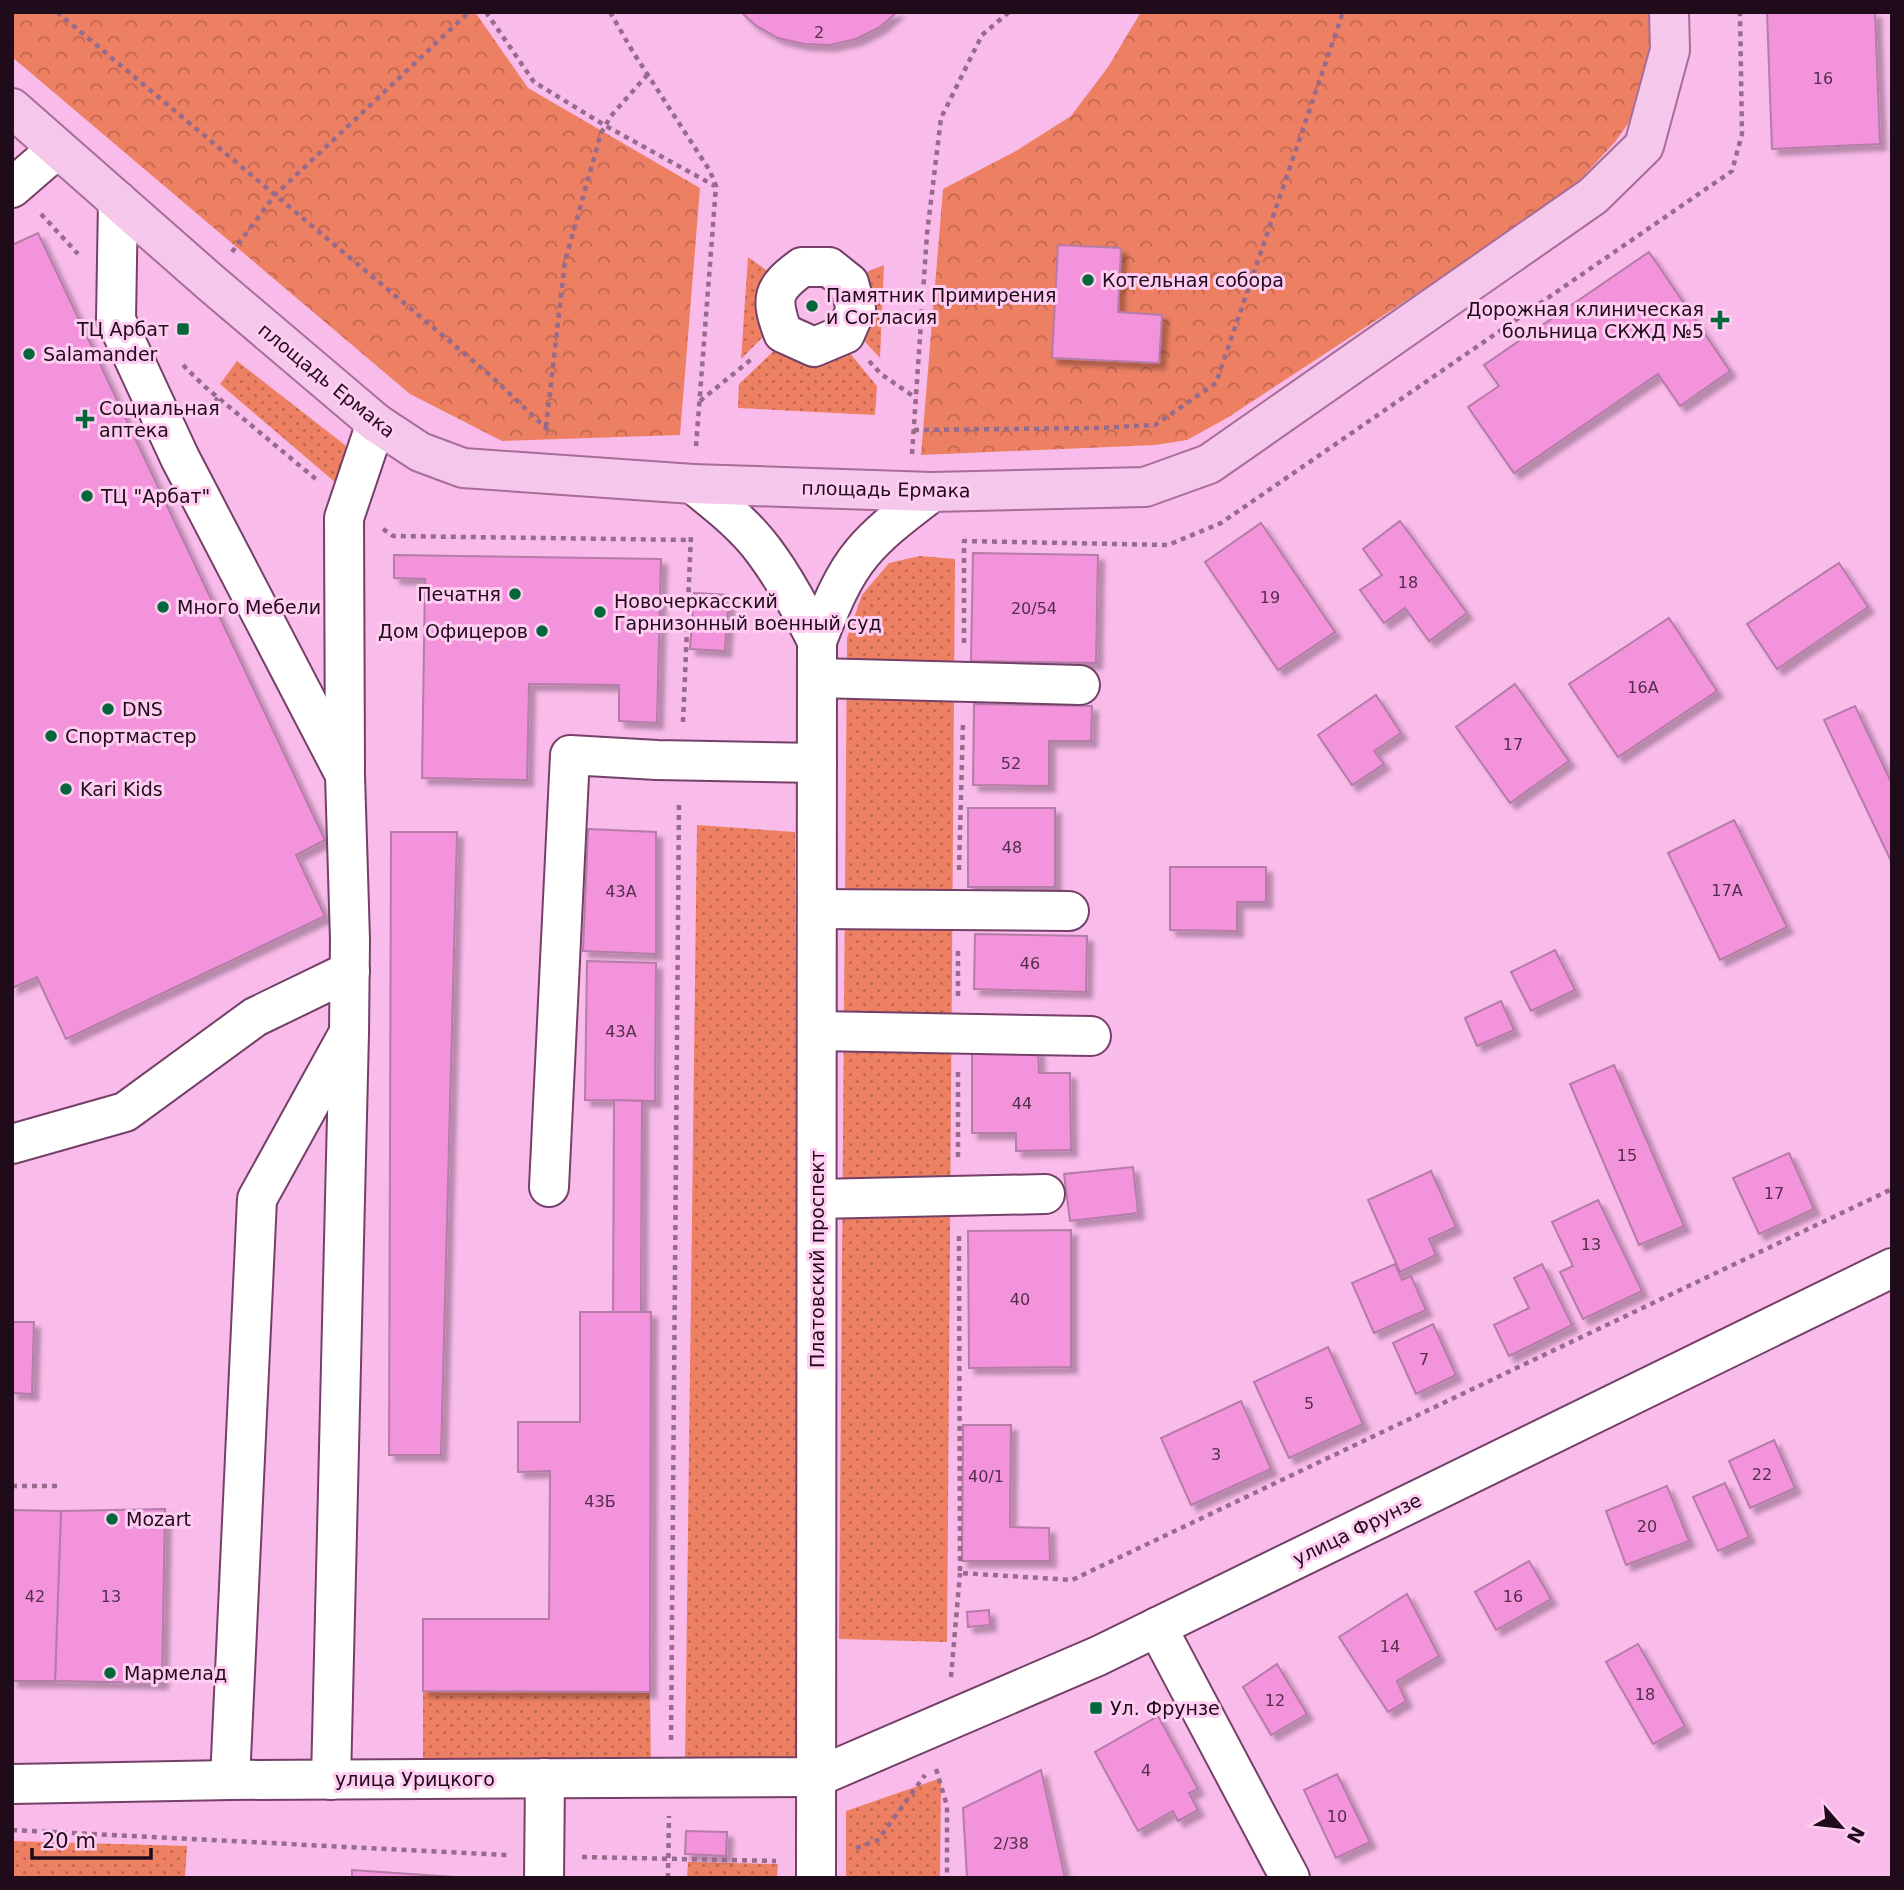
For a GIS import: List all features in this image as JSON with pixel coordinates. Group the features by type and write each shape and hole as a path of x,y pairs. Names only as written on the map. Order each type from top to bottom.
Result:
{"main road":[{"name":"площадь Ермака","path":"12,108 376,423 420,452 463,468 693,484 933,492 1145,487 1209,464 1593,196 1644,146 1670,50 1669,12"}],"street":[{"path":"12,132 54,145 12,187"},
{"path":"117,201 116,320 180,458 345,775"},
{"path":"331,1780 350,971 345,775 344,518 376,423"},
{"name":"Платовский проспект","path":"693,484 729,513 763,550 792,594 817,659"},
{"name":"Платовский проспект","path":"816,1878 817,659 837,592 861,554 893,522 933,492"},
{"path":"817,659 964,682 1080,685"},
{"path":"549,1187 570,755 817,764"},
{"path":"817,909 1069,911"},
{"path":"12,1144 125,1112 255,1017 350,971"},
{"path":"817,1031 1091,1036"},
{"path":"230,1780 257,1199 349,1033"},
{"path":"817,1199 1045,1194"},
{"name":"улица Фрунзе","path":"817,1777 1098,1656 1892,1268"},
{"path":"1157,1627 1290,1878"},
{"name":"улица Урицкого","path":"12,1784 230,1780 817,1777"},
{"path":"544,1878 545,1779"}],"path":[{"path":"57,12 491,376 555,436"},
{"path":"230,256 275,195 469,12"},
{"path":"486,12 534,82 606,126 716,187"},
{"path":"610,12 710,171 716,187 693,484 678,855 668,1878"},
{"path":"914,430 1155,425 1216,383 1343,12"},
{"path":"1740,12 1742,134 1732,171 1221,523 1168,545 964,541 964,682 958,910 960,1573 1072,1580 1892,1189"},
{"path":"546,428 565,261 601,133 611,116 648,74"},
{"path":"699,401 783,333"},
{"path":"881,374 916,398"},
{"path":"12,1486 59,1486"},
{"path":"934,1761 947,1806 947,1878"}],"green space":[{"path":"12,12 475,12 528,88 700,188 680,435 502,441 410,394 12,57"},
{"path":"1141,12 1651,12 1651,60 1637,111 1615,142 1564,197 1227,418 1187,440 1155,445 921,455 943,189 1016,151 1071,116 1108,67"},
{"path":"748,257 773,275 770,330 741,359"},
{"path":"884,265 880,358 857,333 857,276"},
{"path":"782,343 844,346 877,386 875,415 738,408 739,384"},
{"path":"237,361 345,445 351,469 343,489 220,384"},
{"path":"920,556 955,559 947,1642 839,1639 847,638 862,595 889,563"},
{"path":"697,825 795,832 799,1762 685,1765"},
{"path":"423,1691 650,1692 651,1767 423,1769"},
{"path":"941,1778 940,1878 846,1878 846,1811"},
{"path":"12,1841 187,1846 185,1878 12,1878"},
{"path":"688,1862 778,1864 777,1878 687,1878"}],"building":[{"path":"741,12 897,12 880,27 856,39 830,45 804,44 778,38 755,25"},
{"path":"1767,12 1875,12 1880,144 1772,149"},
{"name":"ТЦ \"Арбат\"","path":"38,233 325,840 296,855 325,916 66,1039 37,977 12,988 12,245"},
{"name":"Котельная собора","path":"1058,245 1121,248 1118,312 1162,315 1159,363 1052,358"},
{"path":"1649,252 1730,371 1680,406 1658,374 1514,473 1468,407 1499,386 1484,365"},
{"path":"1400,521 1467,613 1429,641 1405,608 1384,623 1360,590 1382,575 1363,549"},
{"path":"1261,523 1335,632 1278,670 1205,562"},
{"path":"973,553 1098,555 1096,663 971,661"},
{"name":"Дом Офицеров","path":"394,555 661,559 657,723 619,721 619,685 529,684 527,780 422,778 425,579 394,578"},
{"path":"1839,563 1868,607 1777,669 1747,624"},
{"path":"694,593 729,595 725,651 690,649"},
{"path":"1669,618 1717,691 1618,757 1569,684"},
{"path":"1515,684 1569,761 1510,803 1456,727"},
{"path":"1376,695 1401,733 1374,751 1384,764 1352,785 1318,735"},
{"path":"974,704 1092,706 1091,741 1049,741 1049,786 973,785"},
{"path":"1855,706 1892,784 1892,863 1824,720"},
{"path":"968,808 1055,808 1055,887 968,887"},
{"path":"1734,820 1787,927 1720,960 1668,853"},
{"path":"588,829 656,832 656,954 583,951"},
{"path":"391,832 457,832 441,1455 389,1455"},
{"path":"1170,867 1266,867 1266,902 1237,902 1237,931 1170,930"},
{"path":"975,934 1087,936 1086,992 974,989"},
{"path":"1555,950 1575,990 1531,1011 1511,972"},
{"path":"587,961 656,963 655,1101 585,1100"},
{"path":"1501,1001 1514,1030 1477,1046 1465,1018"},
{"path":"1038,1049 1039,1073 1070,1073 1071,1150 1016,1151 1016,1133 972,1133 972,1050"},
{"path":"1614,1065 1684,1226 1639,1245 1570,1084"},
{"path":"614,1100 642,1101 641,1312 613,1312"},
{"path":"1789,1153 1814,1209 1759,1234 1733,1178"},
{"path":"1133,1167 1138,1213 1070,1221 1064,1174"},
{"path":"1431,1171 1456,1227 1429,1239 1436,1255 1400,1272 1368,1200"},
{"path":"1598,1200 1642,1291 1583,1319 1560,1272 1573,1266 1552,1222"},
{"path":"1071,1230 1071,1367 969,1368 968,1231"},
{"path":"1395,1264 1402,1280 1411,1276 1426,1310 1374,1333 1352,1283"},
{"path":"1542,1264 1572,1325 1509,1356 1494,1325 1529,1308 1514,1278"},
{"path":"580,1312 651,1312 650,1692 423,1691 423,1619 549,1619 550,1471 518,1472 518,1422 580,1422"},
{"path":"12,1322 34,1322 32,1394 12,1393"},
{"path":"1433,1324 1456,1375 1416,1394 1393,1343"},
{"path":"1328,1347 1363,1424 1289,1458 1254,1382"},
{"path":"1241,1401 1271,1469 1191,1505 1161,1438"},
{"path":"963,1425 1011,1425 1010,1527 1049,1528 1050,1561 962,1561"},
{"path":"1774,1440 1795,1488 1750,1508 1729,1461"},
{"path":"1725,1483 1749,1537 1718,1551 1693,1497"},
{"path":"1667,1486 1689,1541 1626,1565 1606,1511"},
{"path":"165,1509 162,1683 55,1681 61,1511"},
{"path":"12,1510 61,1511 55,1681 12,1681"},
{"path":"1529,1561 1551,1599 1496,1630 1475,1592"},
{"path":"1407,1594 1439,1656 1397,1681 1406,1701 1388,1712 1339,1637"},
{"path":"989,1610 990,1625 968,1627 967,1612"},
{"path":"1638,1644 1685,1726 1653,1744 1606,1662"},
{"path":"1277,1664 1307,1714 1271,1735 1243,1687"},
{"path":"1158,1716 1198,1789 1189,1793 1198,1810 1178,1821 1173,1811 1138,1831 1095,1752"},
{"path":"1041,1770 1065,1878 967,1878 963,1808"},
{"path":"1337,1774 1370,1842 1336,1858 1304,1790"},
{"path":"686,1831 727,1832 726,1856 685,1854"},
{"path":"352,1870 469,1878 352,1878"}],"place":[{"name":"Котельная собора","path":"1088,280"},
{"name":"Памятник Примирения и Cогласия","path":"812,306"},
{"name":"Дорожная клиническая больница СКЖД №5","path":"1720,320"},
{"name":"ТЦ Арбат","path":"183,329"},
{"name":"Salamander","path":"29,354"},
{"name":"Социальная аптека","path":"85,419"},
{"name":"ТЦ \"Арбат\"","path":"87,496"},
{"name":"Печатня","path":"515,594"},
{"name":"Много Мебели","path":"163,607"},
{"name":"Новочеркасский Гарнизонный военный суд","path":"600,612"},
{"name":"Дом Офицеров","path":"542,631"},
{"name":"DNS","path":"108,709"},
{"name":"Спортмастер","path":"51,736"},
{"name":"Kari Kids","path":"66,789"},
{"name":"Mozart","path":"112,1519"},
{"name":"Мармелад","path":"110,1673"},
{"name":"Ул. Фрунзе","path":"1096,1708"}]}
